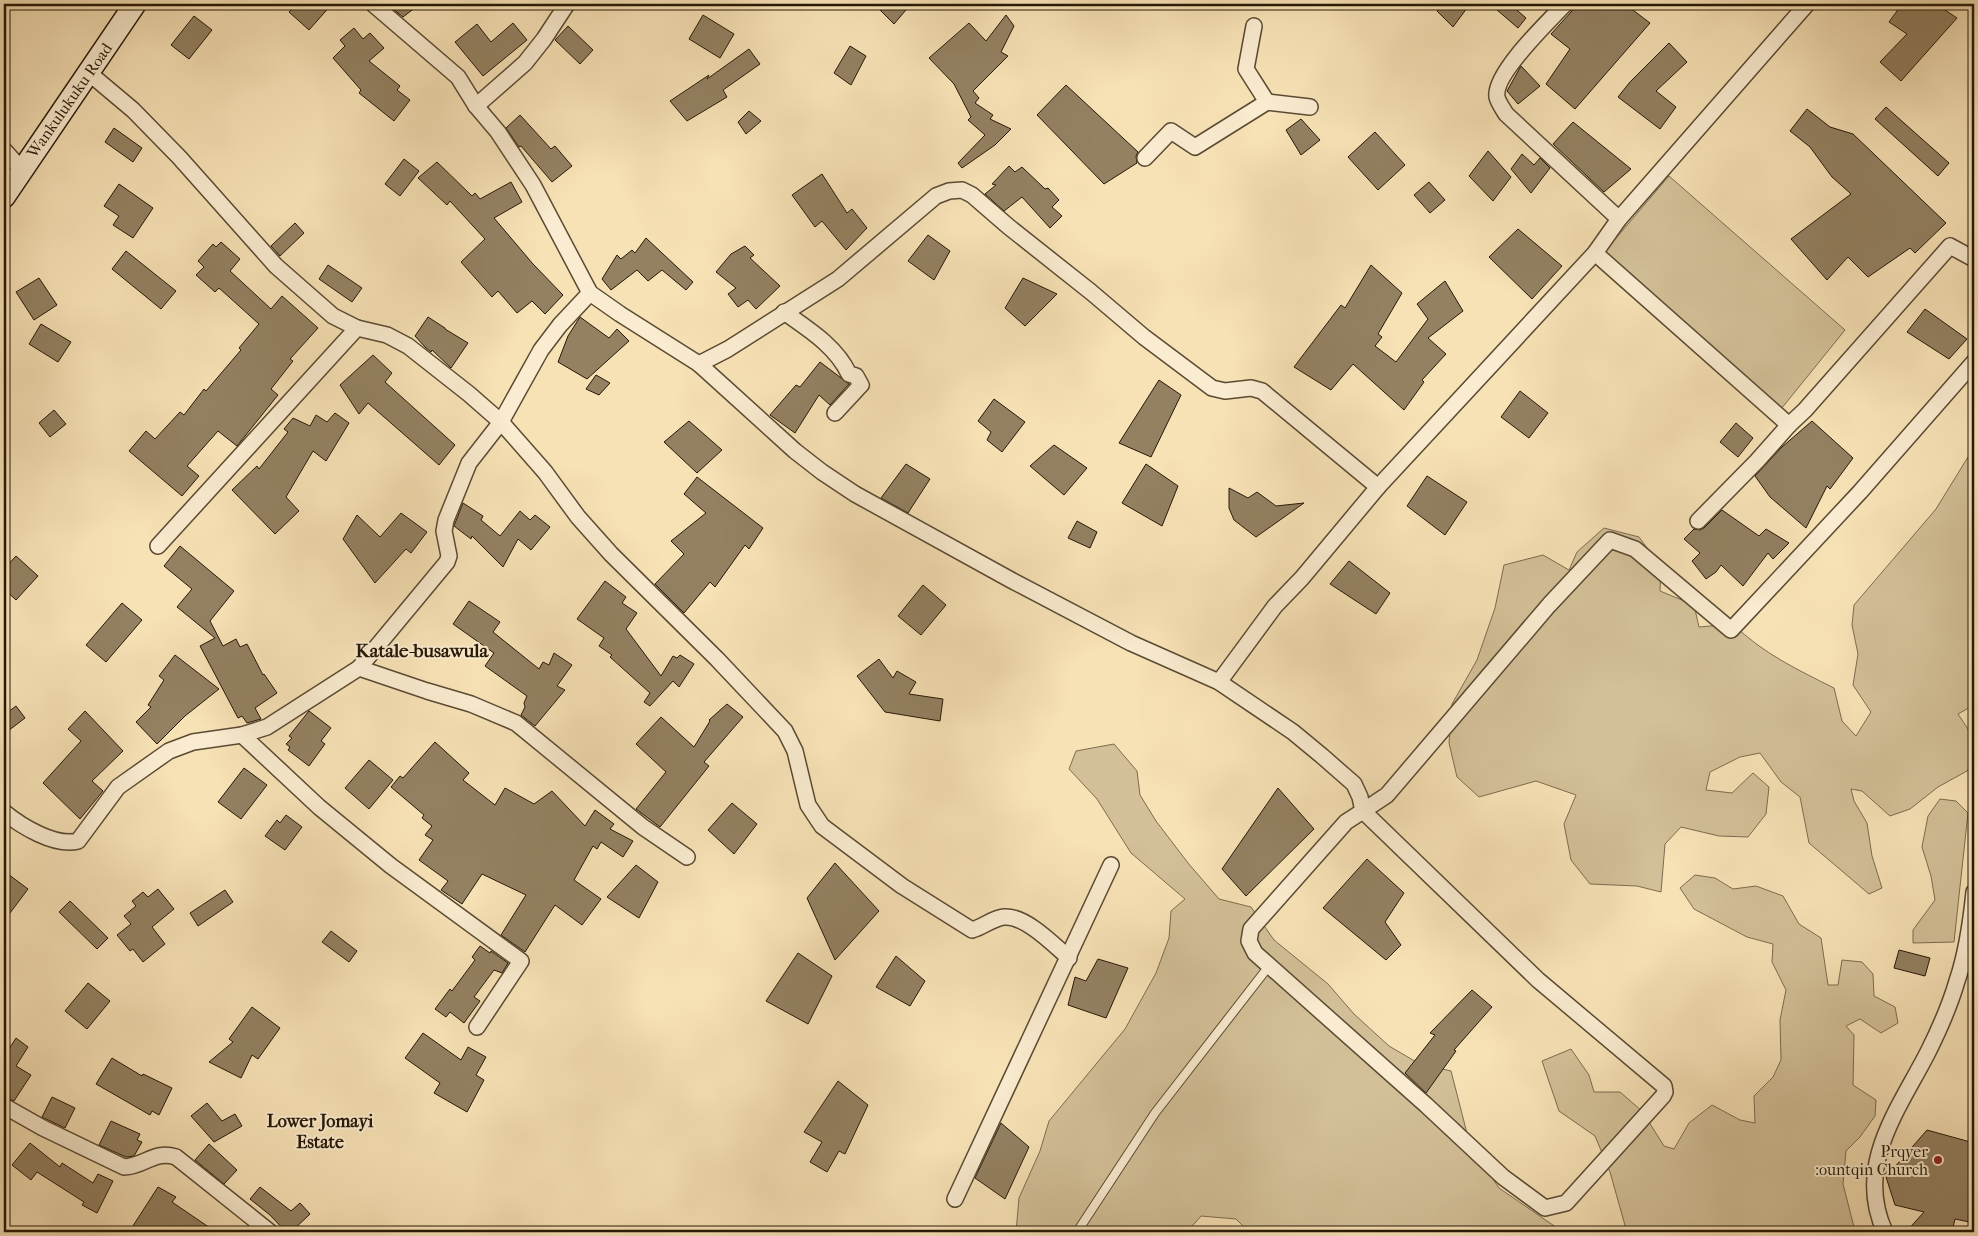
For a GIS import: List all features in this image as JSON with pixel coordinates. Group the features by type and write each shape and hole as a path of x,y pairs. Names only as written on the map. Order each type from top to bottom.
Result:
{"main road":[{"name":"Wankulukuku Road","path":"4,197 135,4"}],"street":[{"path":"373,4 458,77 476,106 498,132 533,185 590,293 699,364 795,451 855,494 1011,580 1131,643 1218,682 1293,732 1354,784 1363,810 1538,980 1664,1086 1665,1092 1663,1096 1566,1203 1544,1208 1503,1176 1255,953 1249,941 1251,929 1346,822 1363,810 1387,795 1549,605 1610,540 1636,549 1731,630 1860,492 1974,362"},
{"path":"476,106 525,62 544,39 567,4"},
{"path":"1565,4 1512,61 1500,81 1497,97 1506,114 1618,219"},
{"path":"1218,682 1274,606 1302,578 1378,487 1595,253 1618,219 1807,4"},
{"path":"1254,26 1246,69 1268,102"},
{"path":"89,73 133,110 179,157 276,266 333,316 357,328 387,335 408,346 501,422 545,472 578,517 611,554 717,659 785,731 795,751 808,805 822,826 902,886 972,930 982,927 994,919 1006,916 1030,925 1069,958"},
{"path":"1145,158 1171,131 1196,147 1268,102 1310,107"},
{"path":"4,150 22,170"},
{"path":"699,364 728,349 838,279 936,196 949,191 962,190 1091,292 1144,337 1212,388 1225,391 1251,388 1262,391 1378,487"},
{"path":"1698,520 1818,396 1950,246 1974,259"},
{"path":"1595,253 1789,425"},
{"path":"4,812 37,833 62,842 78,841 118,787 169,751 193,742 242,735 266,727 359,668 447,562 448,556 444,531 446,520 469,463 501,422 541,350 560,325 590,293"},
{"path":"784,312 819,337 844,362 850,374 856,376 861,385 835,413"},
{"path":"158,546 357,328"},
{"path":"359,668 471,704 516,723 643,827 687,857"},
{"path":"242,735 319,807 378,855 522,961 477,1027"},
{"path":"955,1199 1111,865"},
{"path":"1885,1232 1878,1217 1874,1193 1876,1164 1887,1127 1928,1051 1958,981 1969,934 1974,892"},
{"path":"4,1106 43,1128 124,1166 136,1166 157,1156 167,1154 176,1157 270,1232"}],"lane":[{"path":"1077,1232 1156,1113 1269,966"}],"shaded area":[{"path":"1669,176 1845,330 1781,409 1605,251"},
{"path":"1974,455 1974,705 1958,714 1974,738 1974,759 1967,771 1938,787 1910,809 1890,816 1862,791 1851,789 1854,801 1867,823 1872,856 1882,888 1869,894 1809,843 1800,797 1781,782 1760,753 1740,757 1710,772 1706,790 1732,793 1753,773 1769,787 1766,814 1748,837 1719,836 1681,827 1665,844 1661,892 1637,886 1590,884 1571,860 1564,824 1576,795 1536,781 1479,797 1457,777 1449,743 1452,704 1477,660 1495,608 1504,565 1543,555 1569,570 1577,552 1604,528 1639,537 1661,567 1660,591 1694,605 1699,627 1733,624 1768,652 1834,688 1842,721 1856,736 1871,712 1853,685 1858,654 1852,625 1854,605 1936,509 1968,457"},
{"path":"1114,744 1137,771 1140,795 1156,821 1219,899 1251,907 1274,940 1328,984 1354,1014 1389,1046 1418,1063 1451,1071 1470,1145 1499,1188 1563,1232 1249,1232 1236,1219 1201,1216 1187,1232 1016,1232 1019,1198 1040,1151 1049,1121 1125,1029 1156,973 1169,938 1171,911 1185,899 1131,853 1097,799 1069,769 1076,751"},
{"path":"1940,799 1956,801 1968,813 1954,942 1913,943 1913,930 1935,900 1931,876 1922,847 1928,816"},
{"path":"1695,875 1715,878 1733,889 1756,886 1783,896 1799,924 1821,938 1828,985 1838,985 1842,960 1862,962 1873,974 1874,996 1895,1007 1898,1023 1881,1033 1860,1019 1846,1026 1854,1035 1853,1085 1876,1100 1875,1116 1860,1137 1846,1151 1843,1184 1855,1231 1857,1232 1625,1232 1626,1229 1610,1172 1595,1136 1559,1111 1542,1061 1571,1049 1589,1075 1594,1092 1620,1092 1642,1111 1664,1146 1674,1149 1689,1123 1712,1105 1740,1120 1755,1123 1754,1096 1773,1077 1781,1060 1780,1020 1786,990 1772,962 1773,944 1747,937 1694,909 1680,888"}],"building":[{"path":"297,4 332,4 309,30 289,12"},
{"path":"387,4 420,4 403,17"},
{"path":"874,4 911,4 894,24"},
{"path":"1445,4 1470,4 1453,27 1437,11"},
{"path":"1490,4 1510,4 1526,18 1518,28"},
{"path":"1574,4 1625,4 1650,23 1575,109 1546,84 1570,49 1551,34 1572,11"},
{"path":"1902,4 1936,4 1957,18 1901,81 1880,62 1907,34 1889,22"},
{"path":"703,15 734,34 720,58 689,39"},
{"path":"1006,15 1014,26 1001,52 1008,56 973,91 979,98 975,103 993,115 990,119 1011,129 995,145 962,168 958,163 985,135 968,120 971,117 954,84 929,58 969,23 986,41"},
{"path":"194,16 212,30 189,59 171,45"},
{"path":"513,23 527,40 483,76 455,42 477,24 491,42"},
{"path":"568,26 593,50 580,64 555,40"},
{"path":"354,28 363,39 370,33 384,48 369,61 400,86 397,90 410,100 394,121 359,93 361,90 333,58 345,46 340,40"},
{"path":"1669,43 1687,62 1656,91 1676,107 1660,129 1618,97 1630,82"},
{"path":"850,46 866,56 851,85 834,73"},
{"path":"749,49 760,64 723,90 727,97 687,121 670,101 709,75 707,79"},
{"path":"1521,66 1540,86 1518,104 1507,91"},
{"path":"1066,85 1138,152 1136,156 1137,163 1104,184 1037,115"},
{"path":"1886,107 1949,163 1938,176 1875,119"},
{"path":"1807,109 1830,127 1853,134 1946,223 1915,253 1910,248 1868,277 1848,257 1827,280 1791,239 1851,194 1832,177 1810,147 1790,131"},
{"path":"749,111 761,121 746,134 738,122"},
{"path":"520,115 551,149 555,146 572,166 552,182 521,146 519,147 506,128"},
{"path":"1301,119 1320,140 1301,155 1286,130"},
{"path":"1573,122 1631,169 1604,192 1553,144"},
{"path":"114,128 142,148 133,162 105,142"},
{"path":"1375,132 1405,165 1378,190 1348,157"},
{"path":"1488,151 1511,177 1493,201 1469,176"},
{"path":"1522,154 1534,165 1540,158 1550,168 1531,193 1511,169"},
{"path":"404,159 419,171 400,196 385,184"},
{"path":"437,162 472,196 475,193 480,199 511,182 522,202 494,218 533,264 563,295 545,314 532,301 517,313 498,291 492,297 461,262 485,239 450,201 447,205 418,178"},
{"path":"1009,166 1015,172 1022,167 1045,189 1048,188 1059,200 1052,207 1062,216 1050,228 1022,197 1004,211 985,194 996,185 992,184"},
{"path":"822,174 847,213 852,209 867,228 846,250 822,221 815,227 792,195"},
{"path":"1429,182 1445,200 1430,213 1414,195"},
{"path":"119,184 153,208 133,238 113,225 119,216 104,206"},
{"path":"295,223 304,233 280,256 271,246"},
{"path":"1518,229 1562,266 1532,299 1489,257"},
{"path":"928,235 950,251 934,280 908,261"},
{"path":"646,238 693,282 686,290 662,270 648,281 637,270 611,290 602,279 617,255 621,259 632,250 635,253"},
{"path":"221,242 240,259 230,271 271,309 282,296 318,328 290,359 293,361 271,389 278,395 237,446 218,431 187,466 199,476 182,496 129,451 146,431 155,439 180,412 184,415 204,389 206,391 241,350 239,348 259,324 219,288 215,292 196,275 204,267 198,261 213,244 216,247"},
{"path":"745,246 754,255 750,258 780,286 756,309 748,300 738,307 728,294 736,288 716,272 731,254"},
{"path":"126,251 176,291 161,309 112,269"},
{"path":"328,265 362,288 352,302 319,279"},
{"path":"1371,265 1402,293 1378,334 1382,337 1375,346 1396,362 1428,319 1417,304 1445,281 1463,311 1428,338 1446,354 1422,380 1424,382 1404,410 1353,364 1331,390 1294,367 1341,305 1345,308"},
{"path":"39,278 57,305 34,320 16,292"},
{"path":"1023,278 1057,294 1025,326 1005,308"},
{"path":"1925,309 1967,339 1949,359 1907,332"},
{"path":"428,317 468,343 451,368 432,350 431,352 425,347 415,336"},
{"path":"580,317 609,338 617,329 629,341 587,379 558,362 568,336"},
{"path":"41,324 71,342 58,362 29,344"},
{"path":"373,355 392,373 385,382 455,445 439,465 368,403 359,414 340,385"},
{"path":"820,362 849,384 830,405 819,395 795,433 770,415 796,385 800,387"},
{"path":"596,375 610,383 599,395 586,389"},
{"path":"1159,380 1181,395 1151,457 1119,443"},
{"path":"1520,391 1548,413 1529,438 1501,417"},
{"path":"994,399 1025,422 1002,452 987,440 991,432 978,421"},
{"path":"54,410 66,424 50,437 39,423"},
{"path":"335,413 349,423 326,461 313,451 286,497 299,511 275,534 232,490 257,466 259,469 288,432 284,429 293,418 310,426 316,415 327,422"},
{"path":"689,421 722,450 697,473 664,442"},
{"path":"1812,421 1853,458 1830,489 1827,486 1806,528 1770,497 1755,476 1782,447"},
{"path":"1736,423 1753,438 1738,457 1720,442"},
{"path":"1054,445 1087,468 1064,495 1030,466"},
{"path":"906,464 930,479 908,513 881,498"},
{"path":"1146,464 1178,486 1162,526 1122,503"},
{"path":"1427,476 1467,502 1445,535 1407,506"},
{"path":"697,477 763,528 749,549 745,545 715,587 710,582 684,613 655,584 684,554 671,541 706,513 684,494"},
{"path":"1229,488 1248,498 1257,492 1276,506 1304,503 1256,537 1234,520 1229,508"},
{"path":"463,503 483,516 481,520 500,536 520,511 530,520 535,515 550,527 531,550 518,539 503,567 472,536 471,539 454,526"},
{"path":"1722,510 1759,536 1766,529 1789,543 1773,559 1768,553 1743,586 1721,565 1716,572 1706,579 1692,561 1700,553 1684,539 1694,529 1700,530 1704,528"},
{"path":"401,513 427,532 411,553 406,549 375,583 343,539 357,515 380,537"},
{"path":"1077,521 1097,532 1090,548 1068,538"},
{"path":"180,546 234,591 210,621 223,646 236,639 240,647 247,644 263,675 277,693 255,708 261,719 247,723 242,716 238,718 200,646 215,638 177,607 192,589 164,566"},
{"path":"16,556 38,576 16,600 4,589 4,569"},
{"path":"1349,561 1390,593 1376,614 1330,584"},
{"path":"605,581 626,597 622,603 637,613 626,629 661,676 673,656 677,658 680,655 694,664 679,687 673,681 650,706 644,702 650,693 610,657 612,655 599,646 604,638 577,619"},
{"path":"923,585 946,605 921,635 898,616"},
{"path":"469,601 500,622 493,632 539,669 543,662 549,665 554,653 572,665 557,686 565,690 535,726 521,715 527,696 485,666 494,653 453,624"},
{"path":"122,603 142,620 106,662 86,645"},
{"path":"175,655 219,689 185,716 157,744 136,722 151,707 148,705 164,680 159,676"},
{"path":"879,659 893,678 897,671 916,682 909,694 943,699 940,721 885,712 857,676"},
{"path":"727,704 743,717 704,762 709,766 660,827 636,809 666,772 636,744 661,717 694,747 709,720"},
{"path":"16,706 25,718 4,734 4,715"},
{"path":"85,711 123,751 92,781 103,791 80,819 43,783 81,741 68,729"},
{"path":"309,711 331,728 321,741 325,744 309,766 288,750 290,747 286,744 292,738 289,736"},
{"path":"435,742 469,773 463,780 495,805 505,788 534,804 552,791 585,826 595,810 614,824 610,829 633,841 623,857 601,842 597,849 593,846 574,880 601,899 582,925 555,905 525,952 501,935 526,895 482,874 462,904 441,890 448,881 419,860 433,840 425,835 432,826 422,818 424,815 391,787 400,776 403,778"},
{"path":"369,760 393,780 369,809 345,788"},
{"path":"244,768 267,785 241,819 218,802"},
{"path":"1278,788 1314,829 1246,896 1222,869"},
{"path":"732,803 757,824 734,854 708,830"},
{"path":"286,815 302,827 285,850 265,836 277,820 280,823"},
{"path":"1367,859 1404,893 1385,922 1401,945 1386,960 1323,908"},
{"path":"835,863 879,911 835,960 807,898"},
{"path":"636,865 658,882 639,918 607,897"},
{"path":"4,871 28,889 4,921"},
{"path":"158,889 174,909 152,927 165,944 143,962 133,949 130,951 117,935 131,924 124,916 136,906 132,901 143,892 148,897"},
{"path":"225,890 233,902 198,926 190,913"},
{"path":"70,901 108,938 97,949 59,912"},
{"path":"331,931 357,951 349,962 322,942"},
{"path":"480,946 508,963 502,973 494,970 474,997 480,1001 464,1023 450,1012 446,1017 435,1009 450,989 452,991 475,960 472,957"},
{"path":"1899,950 1930,958 1925,976 1894,968"},
{"path":"798,953 832,976 808,1024 766,1001"},
{"path":"896,956 925,981 910,1006 876,987"},
{"path":"1098,959 1128,968 1106,1018 1068,1005 1075,977 1086,981"},
{"path":"88,983 110,1001 87,1029 65,1011"},
{"path":"1472,990 1492,1007 1454,1050 1456,1051 1426,1093 1405,1073 1435,1035 1430,1033"},
{"path":"252,1007 280,1028 258,1059 252,1055 241,1078 209,1062 233,1042 229,1039"},
{"path":"423,1033 461,1060 468,1047 486,1057 476,1075 484,1080 467,1112 434,1093 440,1083 405,1058"},
{"path":"16,1038 28,1047 16,1066 31,1075 14,1101 4,1097 4,1057"},
{"path":"112,1058 142,1076 143,1074 172,1088 159,1115 152,1111 150,1115 96,1084"},
{"path":"838,1081 868,1105 845,1154 839,1151 827,1172 810,1162 822,1142 804,1132"},
{"path":"52,1097 75,1108 65,1128 42,1117"},
{"path":"207,1103 222,1121 235,1114 242,1126 214,1142 191,1116"},
{"path":"111,1121 140,1134 137,1140 142,1142 134,1156 126,1157 99,1145"},
{"path":"1001,1123 1029,1147 1005,1199 975,1178"},
{"name":"Prqyer :ountqin Church","path":"1927,1130 1974,1143 1974,1223 1955,1219 1952,1232 1906,1232 1924,1212 1895,1205 1886,1177"},
{"path":"30,1143 60,1167 62,1163 93,1183 98,1174 113,1181 97,1213 82,1205 84,1202 37,1172 31,1180 12,1165"},
{"path":"209,1144 237,1170 224,1184 195,1160"},
{"path":"158,1187 176,1197 172,1202 216,1232 129,1232"},
{"path":"260,1187 291,1211 300,1203 310,1214 291,1232 286,1232 270,1215 250,1199"}],"place":[{"name":"Prqyer :ountqin Church","path":"1938,1160"}],"district":[{"name":"Katale-busawula","path":"422,650"},
{"name":"Lower Jomayi Estate","path":"320,1131"}]}
